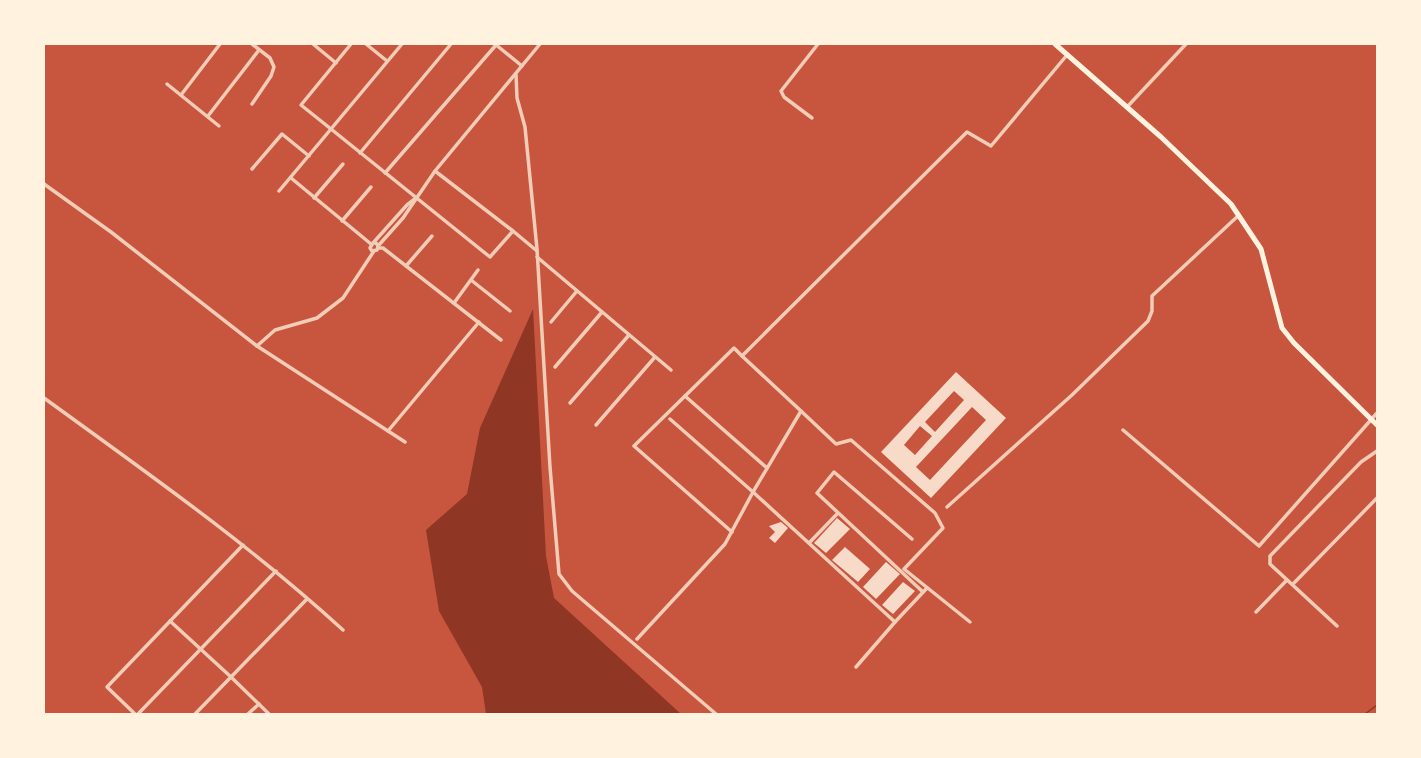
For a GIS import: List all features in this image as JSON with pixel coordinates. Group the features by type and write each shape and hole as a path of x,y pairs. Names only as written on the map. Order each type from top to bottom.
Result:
{"main road":[{"path":"1055,44 1208,181 1231,204 1261,249 1282,328 1294,343 1377,425"}],"street":[{"path":"180,94 220,44"},
{"path":"252,44 270,58 274,67 271,76 252,104"},
{"path":"313,44 336,63"},
{"path":"351,44 301,105 490,257 512,231"},
{"path":"366,44 387,61"},
{"path":"279,191 402,44"},
{"path":"360,152 451,44"},
{"path":"385,173 495,44 522,66"},
{"path":"257,346 275,330 318,318 343,298 374,251 403,218 436,171 540,44"},
{"path":"812,118 784,97 781,92 783,86 818,44"},
{"path":"1127,108 1186,44"},
{"path":"208,116 259,50"},
{"path":"742,356 967,132 991,146 1067,55"},
{"path":"516,74 517,98 525,127 537,252 550,467 559,574 572,591 716,714"},
{"path":"167,84 219,126"},
{"path":"252,169 282,134 309,156"},
{"path":"314,198 343,164"},
{"path":"436,171 537,252"},
{"path":"291,178 342,221 372,244 376,243 378,247 383,248 501,340"},
{"path":"44,184 111,232 257,346 405,442"},
{"path":"342,221 371,187"},
{"path":"374,251 370,248 372,244 407,205 417,198"},
{"path":"947,507 1072,395 1148,321 1152,311 1152,296 1239,215"},
{"path":"406,266 432,236"},
{"path":"537,257 670,370"},
{"path":"454,303 478,270"},
{"path":"471,280 510,311"},
{"path":"551,322 577,291"},
{"path":"554,367 602,312"},
{"path":"388,431 478,322"},
{"path":"570,404 629,335"},
{"path":"732,532 634,446 734,348 836,444 851,440 935,513 943,528 904,569 970,622"},
{"path":"596,425 655,357"},
{"path":"685,396 767,468"},
{"path":"44,398 244,545 343,630"},
{"path":"637,639 725,544 753,492 801,411"},
{"path":"1123,430 1259,546 1377,413"},
{"path":"670,419 753,492 895,622"},
{"path":"1337,626 1270,564 1270,556 1361,462 1377,451"},
{"path":"912,539 834,472 817,493 923,592"},
{"path":"1293,584 1377,498"},
{"path":"809,544 838,513"},
{"path":"244,545 107,687 136,714 276,571"},
{"path":"1256,612 1287,580"},
{"path":"856,667 927,588"},
{"path":"196,714 307,599"},
{"path":"170,621 269,714"},
{"path":"248,714 259,704"}],"shaded area":[{"path":"533,309 546,556 554,598 681,714 486,714 482,687 439,611 426,530 467,494 480,428"}],"building":[{"path":"956,372 1006,418 931,498 881,452","holes":["954,391 964,400 935,432 925,422","972,407 986,420 930,480 916,467","920,426 932,436 915,455 904,445"]},
{"path":"837,518 850,529 826,553 814,543"},
{"path":"781,522 788,528 775,543 769,538 775,532 769,526"},
{"path":"845,547 870,569 858,582 832,560"},
{"path":"886,562 900,574 876,599 863,587"},
{"path":"903,582 915,591 893,614 882,605"}],"waterway":[{"path":"1365,714 1377,705"}]}
